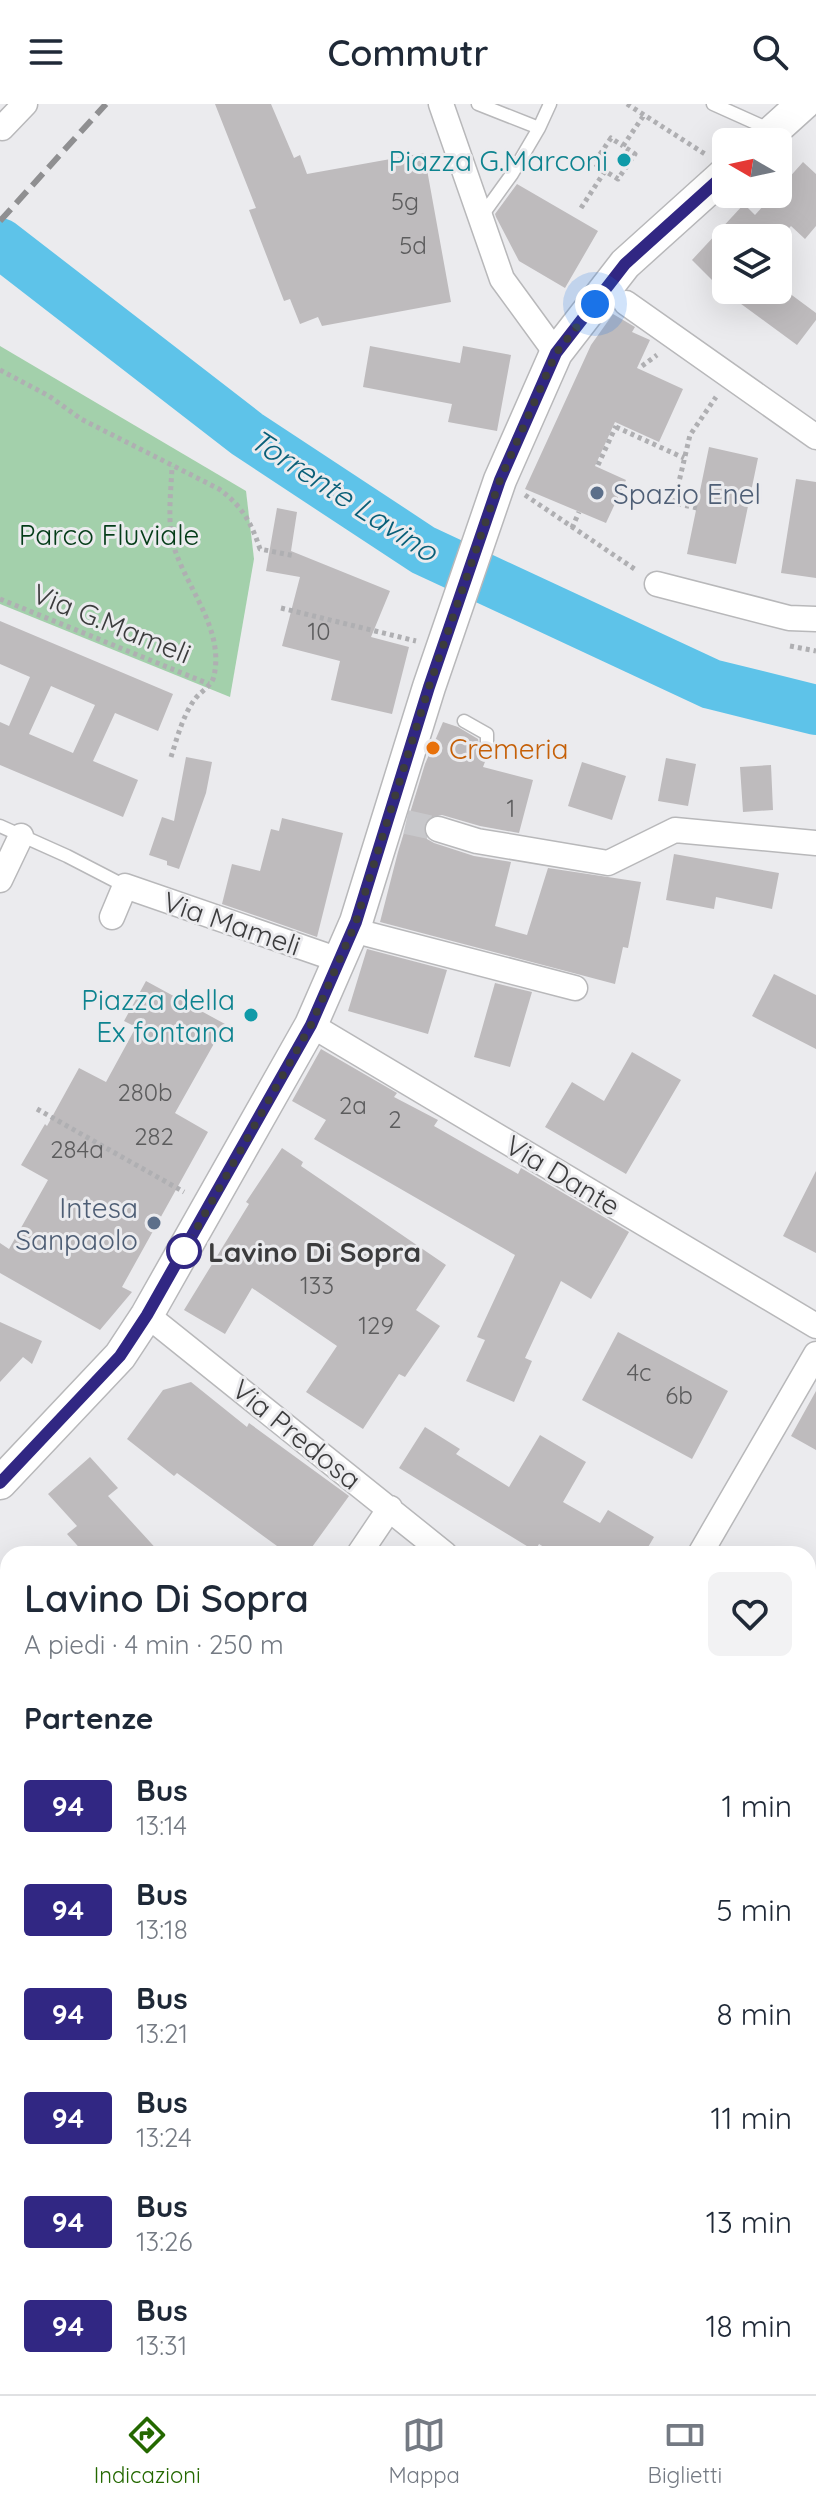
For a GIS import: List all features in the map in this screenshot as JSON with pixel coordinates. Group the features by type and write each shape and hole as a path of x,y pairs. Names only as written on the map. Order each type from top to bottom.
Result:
{"main road":[{"path":"776,128 803,104"},
{"path":"0,1483 120,1356 147,1315 311,1025 398,820 429,687 500,480 556,353 625,264 712,168"}],"street":[{"path":"0,126 2,128 25,104"},
{"path":"441,104 502,279 556,353"},
{"path":"626,303 816,437"},
{"path":"657,584 789,618 816,619"},
{"path":"438,829 477,841 608,863 675,830 816,843"},
{"path":"0,880 11,831"},
{"path":"112,917 125,886"},
{"name":"Via Mameli","path":"125,886 339,960"},
{"path":"352,930 575,988"},
{"name":"Via Dante","path":"311,1025 816,1326"},
{"name":"Via Predosa","path":"147,1315 435,1546"},
{"path":"705,1546 816,1354"},
{"path":"364,1546 390,1508"}],"lane":[{"path":"478,104 539,128"},
{"path":"481,217 512,174 550,104"},
{"path":"713,104 754,128"},
{"path":"464,721 487,734 487,745"},
{"path":"11,831 125,886"}],"path":[{"path":"627,104 712,161"},
{"path":"623,146 644,115"},
{"path":"611,138 623,146 635,154 618,179 594,163 611,138"},
{"path":"581,208 605,171"},
{"path":"642,366 653,359"},
{"path":"0,370 49,396 81,419 219,489 237,502 252,526 260,549 295,556"},
{"path":"697,508 674,503 684,458 690,435 730,376"},
{"path":"598,465 616,426 684,458"},
{"path":"171,757 194,700 214,679 216,654 206,617 175,552 170,511 172,466"},
{"path":"572,528 579,512"},
{"name":"Via G.Mameli","path":"0,599 209,684"},
{"path":"281,608 422,643"},
{"path":"37,1109 209,1206"}],"green space":[{"name":"Parco Fluviale","path":"0,346 246,491 254,559 230,697 0,604"}],"building":[{"path":"215,104 271,104 294,158 300,155 307,174 424,153 451,302 322,326 318,317 300,324 290,299 284,301 249,210 256,208"},
{"path":"803,162 816,174 816,226 805,239 792,224 725,224 740,208 748,208 755,215 761,208 792,208 792,174"},
{"path":"517,184 598,231 565,288 519,261 496,217 495,214"},
{"path":"712,238 712,280 692,260"},
{"path":"792,295 816,313 816,320 797,345 741,304 792,304"},
{"path":"613,314 635,327 632,332 650,340 637,368 683,389 659,442 615,422 595,466 626,480 606,523 525,489 591,345"},
{"path":"370,346 460,363 463,346 511,355 497,431 448,422 452,404 363,387"},
{"path":"709,447 758,458 736,564 687,554"},
{"path":"796,479 816,482 816,578 781,573"},
{"path":"277,508 297,512 291,551 390,591 371,637 409,647 392,714 331,700 340,661 282,646 300,577 266,571"},
{"path":"0,621 173,694 158,731 115,713 93,761 138,780 123,817 0,765 0,722 9,726 30,677 0,664","holes":["51,686 95,705 73,753 29,734"]},
{"path":"443,722 478,739 480,750 488,754 483,767 533,780 519,833 442,815 428,818 424,825 427,839 434,843 474,856 511,862 495,926 527,935 548,868 641,882 628,948 623,947 615,984 380,922 425,764"},
{"path":"186,757 212,762 206,793 179,869 149,855 162,817 174,821"},
{"path":"666,758 696,764 688,806 658,801"},
{"path":"582,762 626,776 612,820 568,806"},
{"path":"771,765 773,810 743,812 740,767"},
{"path":"282,818 343,833 317,937 222,904 232,864 260,871 271,829 279,831"},
{"path":"674,854 779,873 772,909 716,897 714,909 666,900"},
{"path":"367,949 447,970 428,1034 348,1011"},
{"path":"774,974 816,995 816,1049 752,1016"},
{"path":"146,981 225,1024 175,1113 208,1132 122,1287 132,1292 100,1330 0,1273 0,1243 9,1249 48,1180 21,1165 79,1068 106,1082 136,1027 124,1021"},
{"path":"495,983 532,992 510,1067 474,1057"},
{"path":"321,1049 397,1093 394,1097 438,1120 434,1126 518,1174 521,1168 629,1232 591,1299 561,1281 525,1358 532,1361 514,1402 466,1381 485,1340 477,1337 515,1255 314,1139 326,1120 292,1101"},
{"path":"632,1052 681,1080 626,1174 545,1127 572,1082 604,1101"},
{"path":"282,1148 303,1162 301,1166 446,1265 416,1310 440,1326 405,1377 399,1374 363,1429 306,1392 337,1346 252,1288 225,1334 184,1310 249,1204 246,1202"},
{"path":"816,1171 816,1253 783,1236"},
{"path":"0,1322 42,1341 32,1364 23,1357 0,1382"},
{"path":"618,1332 728,1391 692,1459 582,1400"},
{"path":"191,1382 247,1427 249,1423 349,1496 313,1546 277,1546 177,1473 174,1476 127,1439 163,1390"},
{"path":"816,1391 816,1450 791,1436"},
{"path":"425,1427 460,1449 456,1454 509,1487 540,1435 586,1462 563,1502 600,1523 608,1510 654,1537 649,1546 527,1546 399,1468"},
{"path":"90,1457 118,1488 108,1496 154,1546 78,1546 67,1534 77,1526 48,1494"}],"waterway":[{"name":"Torrente Lavino","path":"0,243 247,434 423,550 711,684 816,710"}],"tunnel":[{"path":"406,822 438,829"}],"railway":[{"path":"0,221 106,104"}],"bus line":[{"name":"94","path":"0,1483 120,1356 147,1315 311,1025 356,922 429,687 500,480 556,353 625,264 712,186"}],"place":[{"name":"Piazza G.Marconi","path":"624,160"},
{"name":"Spazio Enel","path":"597,493"},
{"name":"Cremeria","path":"433,748"},
{"name":"Piazza della Ex fontana","path":"251,1015"},
{"name":"Intesa Sanpaolo","path":"154,1223"},
{"name":"Lavino Di Sopra","path":"184,1251"}],"route":[{"path":"184,1251 311,1025 356,922 429,687 500,480 556,353 595,304"}]}
